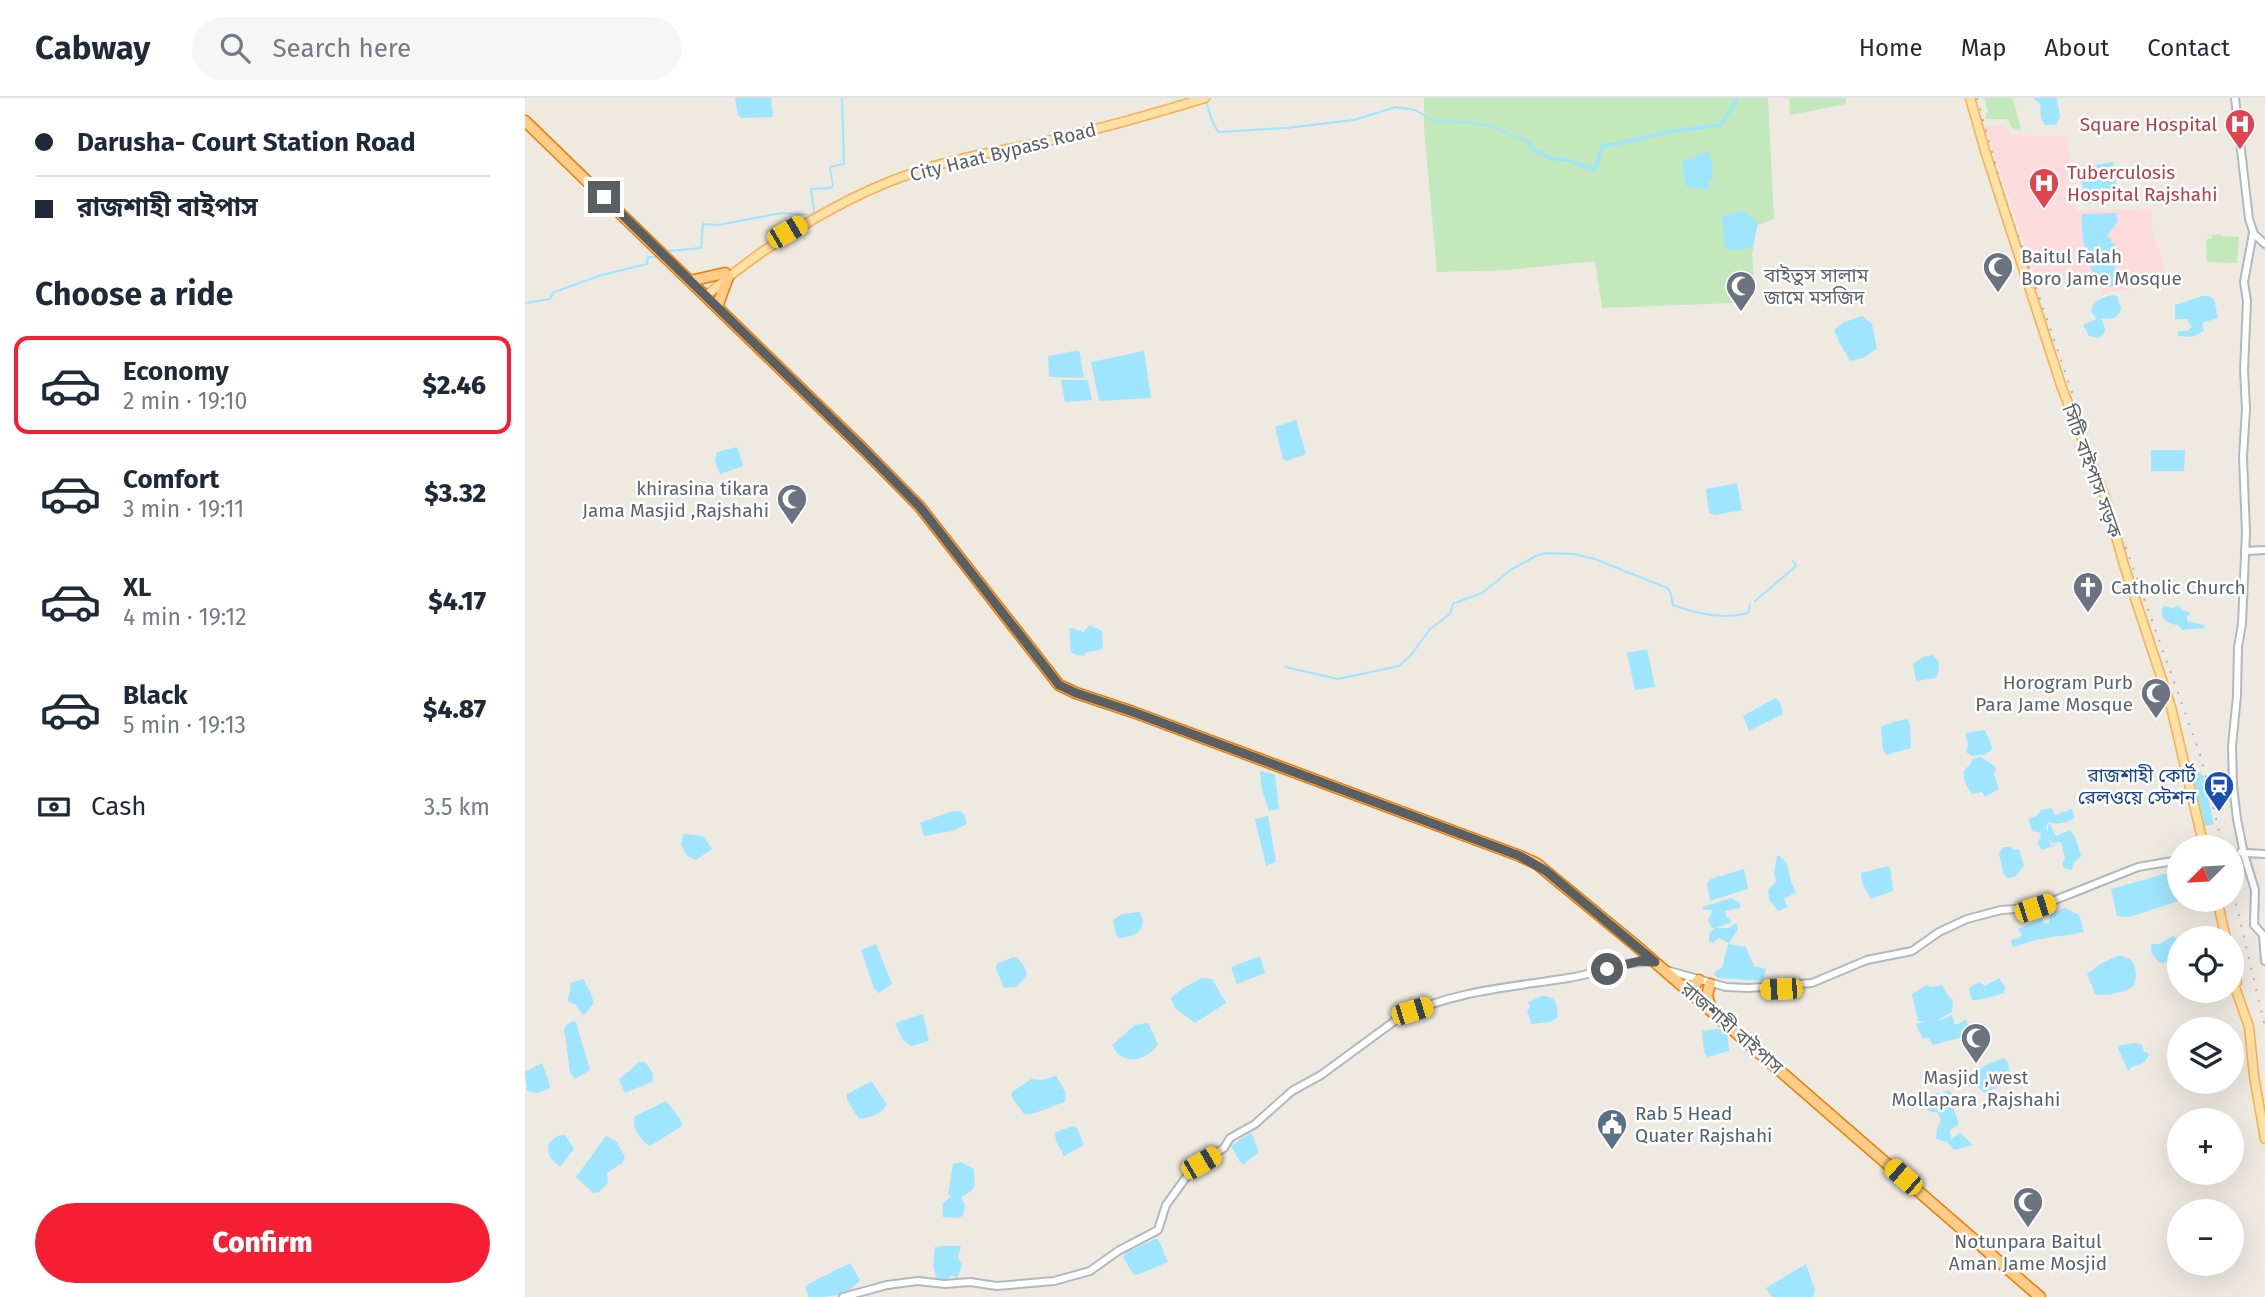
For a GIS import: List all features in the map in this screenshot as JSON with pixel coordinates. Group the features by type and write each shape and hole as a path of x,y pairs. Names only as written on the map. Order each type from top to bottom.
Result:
{"highway":[{"name":"রাজশাহী বাইপাস","path":"525,121 920,507 1059,685 1520,856 1546,871 1659,965 2040,1297"},
{"path":"690,281 726,275 717,307"},
{"path":"1696,997 1695,985 1699,980"},
{"path":"1709,987 1707,998 1712,1012"}],"main road":[{"name":"City Haat Bypass Road","path":"704,294 771,242 868,186 915,168 977,150 1047,137 1191,98"},
{"name":"City Haat Bypass Road","path":"726,275 814,220 871,189 916,172 977,154 1062,138 1206,98"},
{"path":"1968,98 1984,164 2015,261 2065,410 2101,500 2117,558 2169,715 2199,835"},
{"path":"2244,1000 2253,1026 2256,1067 2265,1119"},
{"path":"2241,1003 2249,1027 2265,1139"}],"street":[{"path":"2235,98 2248,213 2253,233 2244,282 2247,301 2243,457 2245,551 2232,746 2233,786 2240,835"},
{"path":"2253,233 2265,244"},
{"path":"2245,551 2265,550"},
{"path":"2244,852 2265,852"},
{"path":"2244,855 2255,890 2254,925 2263,935 2265,961"},
{"path":"843,1297 887,1285 918,1281 944,1284 970,1282 997,1286 1037,1284 1090,1271 1118,1251 1158,1230 1166,1205 1187,1176 1224,1148 1230,1138 1255,1124 1292,1091 1321,1075 1389,1024 1412,1011 1485,991 1570,978 1640,961 1699,980 1709,987 1749,988 1812,984 1867,960 1912,951 1944,929 1968,919 2001,910 2035,908 2136,867 2167,863"},
{"path":"1696,997 1709,987"}],"shaded area":[{"name":"Tuberculosis Hospital Rajshahi","path":"2002,125 2012,135 2067,137 2076,211 2151,209 2153,236 2159,248 2167,282 2103,294 2095,284 2091,272 2039,286 1985,127"}],"green space":[{"path":"1424,98 1768,98 1774,219 1757,225 1752,254 1754,283 1733,287 1733,303 1602,308 1595,261 1508,270 1437,272 1424,128"},
{"path":"1789,98 1846,98 1846,104 1790,115"},
{"path":"1984,98 2013,98 2021,130 2013,129 2007,119 1986,119 1988,112"},
{"path":"2212,235 2239,237 2237,263 2207,262 2206,240 2212,238"}],"water":[{"path":"735,98 771,98 773,117 741,118"},
{"path":"2033,98 2057,98 2060,117 2056,125 2045,125 2041,118 2040,104"},
{"path":"1706,152 1710,154 1713,177 1708,180 1709,190 1686,187 1682,162"},
{"path":"2113,162 2119,199 2085,204 2079,168"},
{"path":"1744,211 1758,223 1753,247 1725,249 1722,216"},
{"path":"2116,213 2118,221 2107,236 2112,240 2111,243 2115,243 2118,261 2114,270 2123,278 2118,284 2107,287 2096,284 2093,280 2083,238 2082,214"},
{"path":"2112,295 2117,296 2120,312 2115,318 2099,319 2105,329 2099,338 2089,336 2083,325 2097,319 2091,312 2093,305"},
{"path":"2202,296 2214,299 2218,318 2202,323 2204,331 2192,337 2178,336 2178,331 2187,331 2192,327 2187,319 2175,319 2175,305"},
{"path":"1862,316 1872,324 1877,349 1863,358 1850,361 1834,330 1844,322"},
{"path":"1079,350 1084,378 1049,377 1048,356"},
{"path":"1144,351 1151,398 1099,401 1091,362"},
{"path":"1061,380 1088,380 1092,400 1065,402"},
{"path":"1296,420 1306,453 1286,461 1283,459 1275,427"},
{"path":"737,447 743,466 720,474 715,461 717,452"},
{"path":"2151,450 2185,450 2184,471 2151,471"},
{"path":"1737,483 1742,510 1715,515 1709,513 1706,489"},
{"path":"2178,605 2190,613 2187,621 2204,625 2205,628 2182,630 2178,625 2165,621 2162,608"},
{"path":"1090,625 1102,631 1103,649 1085,653 1084,656 1076,655 1071,652 1069,629 1083,632"},
{"path":"1647,649 1655,687 1635,690 1627,653"},
{"path":"1933,655 1939,662 1938,675 1935,678 1916,681 1913,664 1923,657"},
{"path":"1775,698 1780,702 1783,714 1749,731 1743,716"},
{"path":"1908,719 1911,748 1886,755 1881,727"},
{"path":"1985,730 1991,751 1972,756 1966,752 1968,745 1965,733"},
{"path":"1981,757 1996,767 1994,774 1999,789 1985,797 1982,792 1972,794 1964,781 1964,770 1972,759"},
{"path":"1260,771 1275,774 1279,809 1269,811 1262,790"},
{"path":"2199,772 2203,775 2214,824 2205,826 2192,773"},
{"path":"2052,808 2055,815 2072,809 2075,818 2062,823 2048,822 2046,827 2048,833 2050,824 2056,836 2070,830 2076,839 2081,856 2073,864 2072,870 2065,869 2062,864 2065,859 2061,842 2051,843 2048,834 2050,845 2058,844 2042,850 2037,842 2041,833 2032,831 2028,819 2041,810"},
{"path":"959,811 964,814 967,824 952,831 924,836 920,823"},
{"path":"1268,816 1276,861 1266,866 1255,819"},
{"path":"683,834 703,836 712,849 696,860 686,855 681,845"},
{"path":"2003,847 2019,849 2024,866 2015,877 2008,878 2003,873 1999,853"},
{"path":"1777,856 1787,864 1796,892 1784,899 1788,907 1778,911 1769,900 1768,890 1776,882 1774,873"},
{"path":"1888,866 1893,891 1871,899 1862,883 1861,873"},
{"path":"1744,869 1748,889 1710,901 1707,883 1711,879"},
{"path":"2167,873 2167,905 2130,917 2117,916 2111,889"},
{"path":"1731,898 1740,903 1740,908 1725,911 1732,922 1716,928 1728,928 1736,923 1738,929 1729,943 1719,938 1713,943 1709,941 1709,933 1715,928 1712,928 1708,920 1713,910 1703,910 1703,907"},
{"path":"2065,908 2079,915 2084,932 2012,946 2011,940 2022,935 2018,929 2042,918 2044,924 2049,923 2050,913"},
{"path":"1140,912 1143,922 1138,932 1120,938 1116,935 1113,920 1122,914"},
{"path":"2167,939 2167,962 2160,963 2152,953 2152,944"},
{"path":"876,944 892,984 879,993 874,989 861,950"},
{"path":"1728,944 1746,947 1754,966 1766,969 1763,981 1718,978 1714,975 1722,968"},
{"path":"2119,955 2130,959 2134,964 2135,983 2126,990 2095,994 2087,974"},
{"path":"1260,956 1265,973 1237,984 1231,967"},
{"path":"1013,957 1018,958 1025,967 1026,974 1016,987 1004,988 997,964"},
{"path":"1202,978 1212,979 1226,1003 1195,1023 1175,1008 1171,998"},
{"path":"1999,978 2005,987 2004,993 1972,1000 1969,988 1979,982 1985,986"},
{"path":"583,979 594,1003 585,1014 582,1014 575,1004 568,1002 570,983"},
{"path":"1927,985 1942,985 1953,1000 1952,1012 1938,1020 1926,1022 1941,1020 1952,1015 1955,1025 1966,1020 1971,1031 1959,1038 1933,1045 1929,1038 1923,1039 1916,1024 1925,1022 1918,1021 1912,994"},
{"path":"1542,996 1554,1000 1557,1018 1550,1022 1531,1024 1528,1002"},
{"path":"923,1014 929,1041 911,1046 903,1040 895,1023"},
{"path":"576,1022 590,1070 575,1079 570,1073 563,1032 566,1025"},
{"path":"1148,1023 1158,1044 1153,1050 1134,1059 1127,1059 1116,1052 1112,1045 1135,1025"},
{"path":"1727,1028 1729,1051 1707,1057 1702,1031"},
{"path":"2121,1045 2142,1045 2149,1056 2143,1063 2128,1071 2118,1048"},
{"path":"2004,1058 2008,1062 2011,1077 2000,1086 1984,1093 1975,1079 1976,1074 1984,1066"},
{"path":"638,1062 644,1062 650,1068 652,1082 625,1093 619,1080"},
{"path":"542,1063 550,1086 538,1093 527,1091 525,1072"},
{"path":"1056,1076 1066,1093 1065,1102 1024,1114 1011,1096 1012,1092 1031,1079 1042,1080"},
{"path":"872,1082 887,1105 875,1115 859,1119 847,1100 847,1094"},
{"path":"1948,1090 1952,1093 1955,1103 1953,1107 1959,1124 1950,1130 1951,1139 1960,1133 1973,1145 1954,1150 1947,1142 1936,1139 1941,1120 1938,1113 1928,1111 1925,1102 1934,1093"},
{"path":"666,1101 681,1120 682,1126 650,1146 637,1133 635,1116"},
{"path":"1074,1126 1084,1145 1064,1156 1056,1141 1055,1132"},
{"path":"1250,1133 1259,1152 1244,1164 1231,1146"},
{"path":"565,1135 574,1149 560,1167 551,1157 548,1144 557,1136"},
{"path":"606,1136 617,1142 625,1157 622,1163 607,1173 608,1183 599,1192 593,1193 576,1177"},
{"path":"961,1162 974,1169 974,1187 961,1197 965,1205 963,1216 943,1217 942,1204 952,1196 948,1195 953,1164"},
{"path":"1158,1239 1168,1262 1137,1275 1133,1274 1123,1257 1127,1252"},
{"path":"961,1246 958,1257 962,1265 957,1279 952,1275 944,1283 937,1279 933,1266 935,1247"},
{"path":"850,1263 860,1280 855,1286 837,1295 809,1297 805,1288 808,1284"},
{"path":"1806,1264 1815,1290 1813,1297 1772,1297 1766,1288"}],"waterway":[{"path":"667,251 701,248 703,224 718,225 782,213 811,215 814,211 811,189 833,186 830,167 844,164 842,98"},
{"path":"1723,122 1738,98"},
{"path":"1206,100 1218,132 1354,120 1396,107 1415,110 1434,121 1494,127 1529,142"},
{"path":"1674,131 1721,125"},
{"path":"1573,162 1595,170 1603,145 1672,131"},
{"path":"1529,142 1530,148 1552,159 1569,160"},
{"path":"525,303 550,299 557,291 602,275 647,264 648,257 659,257"},
{"path":"1285,667 1338,679 1399,666 1411,655 1430,629 1450,614 1453,604 1482,593 1512,569 1546,553 1574,554 1595,559 1667,588 1673,605 1691,611 1720,616 1739,615 1748,613 1750,605"},
{"path":"1755,601 1796,566 1793,561"}],"railway":[{"path":"1977,98 2003,192 2201,757 2220,835"},
{"path":"2238,912 2265,1027"}],"place":[{"name":"Square Hospital","path":"2240,151"},
{"name":"Tuberculosis Hospital Rajshahi","path":"2044,210"},
{"name":"Baitul Falah Boro Jame Mosque","path":"1998,294"},
{"name":"বাইতুস সালাম জামে মসজিদ","path":"1741,313"},
{"name":"khirasina tikara Jama Masjid ,Rajshahi","path":"792,526"},
{"name":"Catholic Church","path":"2088,614"},
{"name":"Horogram Purb Para Jame Mosque","path":"2156,720"},
{"name":"রাজশাহী কোর্ট রেলওয়ে স্টেশন","path":"2219,813"},
{"name":"Masjid ,west Mollapara ,Rajshahi","path":"1976,1065"},
{"name":"Rab 5 Head Quater Rajshahi","path":"1612,1151"},
{"name":"Notunpara Baitul Aman Jame Mosjid","path":"2028,1229"}],"route":[{"path":"604,197 920,507 1059,685 1386,805 1537,864 1655,962 1640,961 1607,969"}]}
